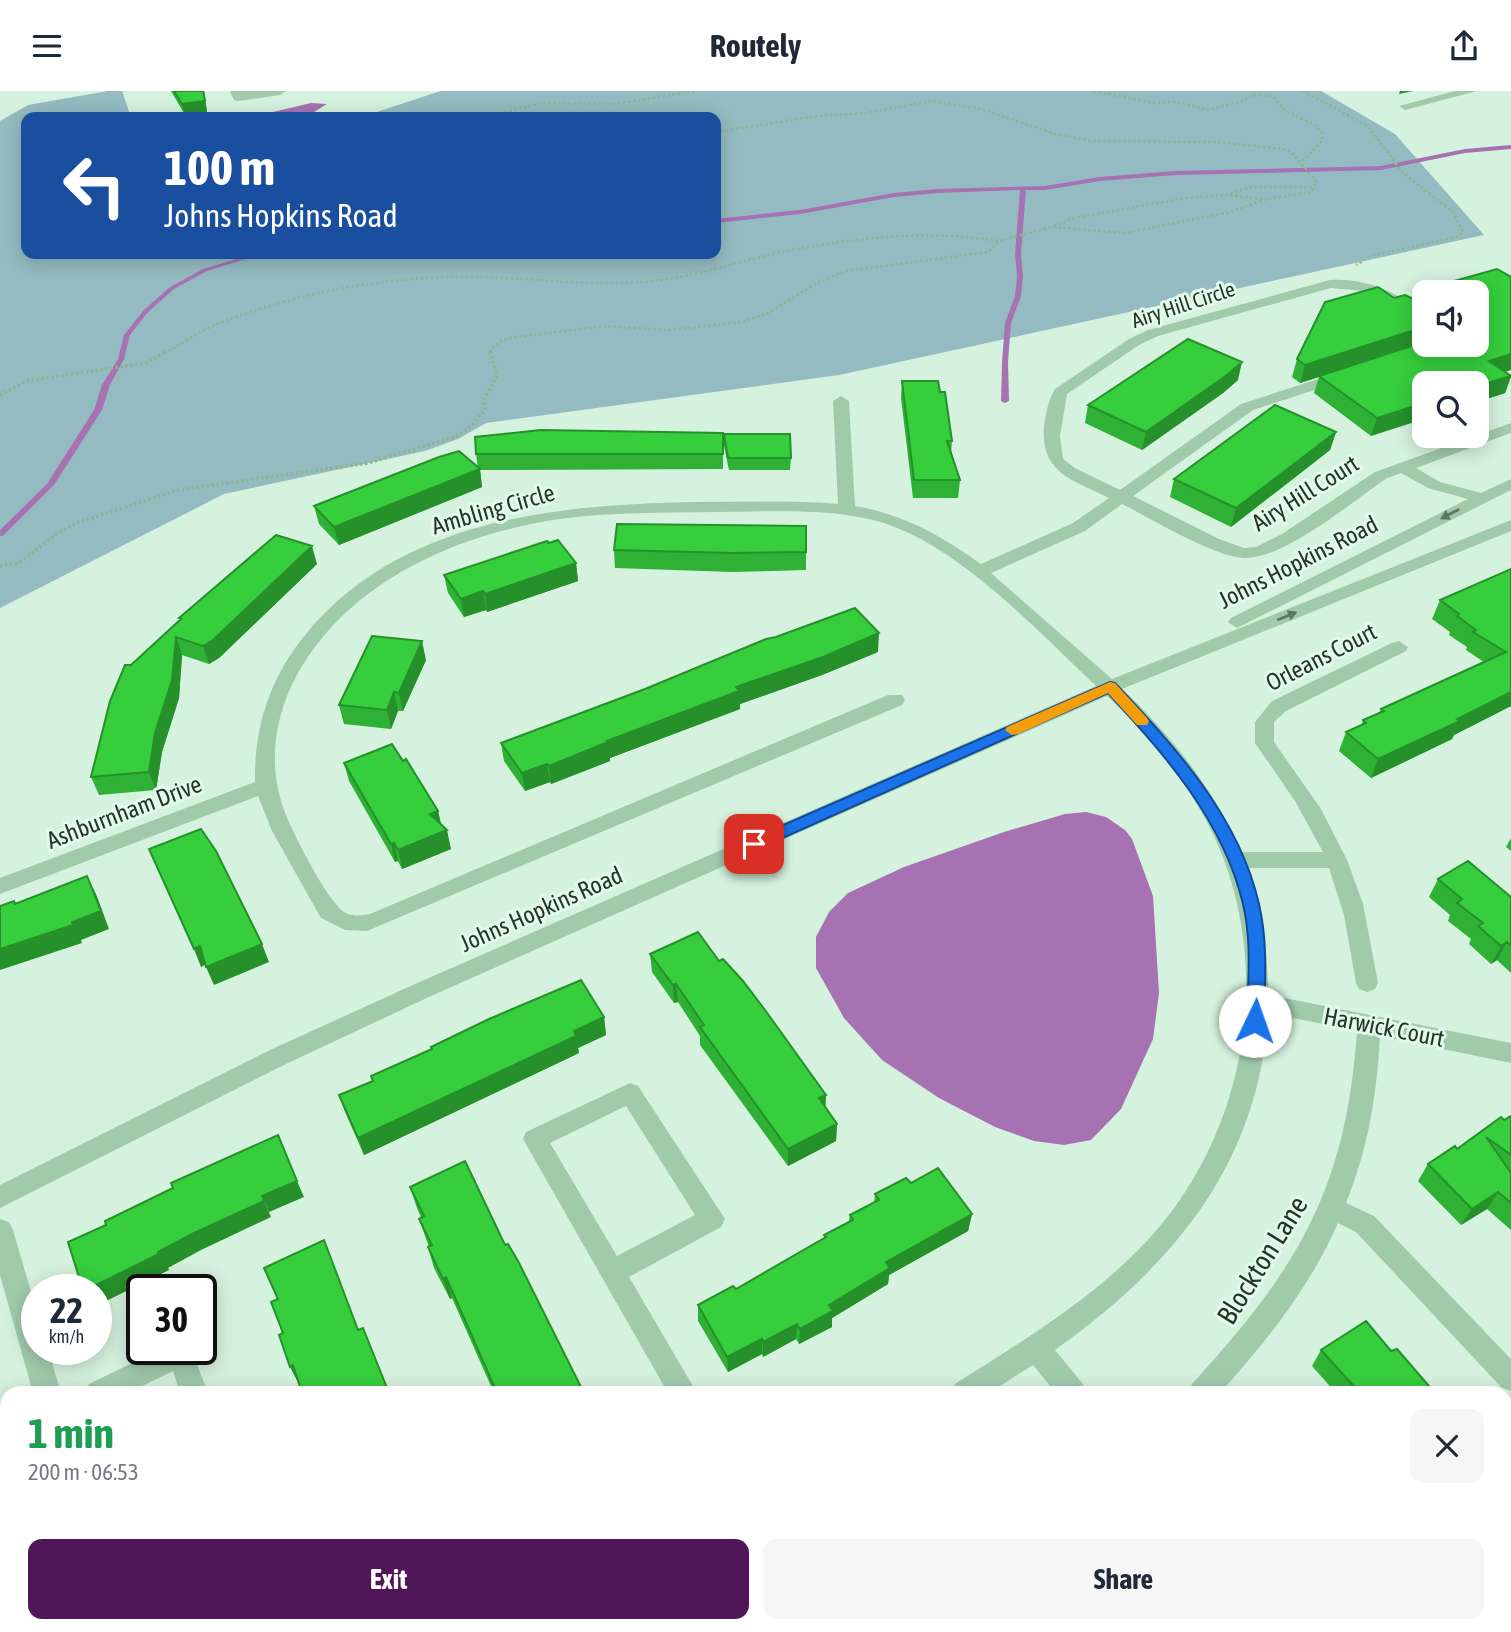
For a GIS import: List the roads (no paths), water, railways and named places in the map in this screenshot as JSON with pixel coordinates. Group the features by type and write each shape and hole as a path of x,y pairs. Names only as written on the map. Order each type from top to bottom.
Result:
{"street":[{"path":"236,91 238,97 280,91"},
{"path":"1405,106 1471,91"},
{"name":"Airy Hill Circle","path":"1119,497 1069,471 1056,461 1051,449 1056,402 1067,385 1134,342 1153,334 1330,284 1345,283 1375,288 1412,311"},
{"path":"978,572 1079,527 1247,407 1364,369"},
{"path":"841,401 847,508"},
{"name":"Airy Hill Court","path":"1119,497 1213,543 1242,553 1256,552 1272,548 1364,485 1400,466 1511,428"},
{"path":"1400,466 1434,485 1482,498"},
{"name":"Johns Hopkins Road","path":"1110,687 1511,484"},
{"name":"Ambling Circle","path":"895,701 374,921 356,925 341,922 329,912 282,829 265,786 265,749 270,717 284,678 308,644 365,587 442,547 531,518 586,510 627,508 847,508 910,527 930,537 978,572 1110,687 1167,748 1195,786 1219,824 1236,860 1251,904 1257,951 1257,1002 1252,1060 1239,1107 1204,1183 1171,1233 1115,1289 1036,1348 976,1386"},
{"name":"Johns Hopkins Road","path":"0,1196 278,1057 411,995 1110,687 1511,525"},
{"name":"Orleans Court","path":"1367,983 1349,895 1337,860 1312,813 1265,743 1263,722 1279,706 1399,647"},
{"name":"Ashburnham Drive","path":"0,886 265,786"},
{"path":"1236,860 1337,860"},
{"name":"Harwick Court","path":"1257,1002 1511,1053"},
{"name":"Blockton Lane","path":"1209,1386 1242,1351 1285,1295 1314,1248 1333,1209 1347,1173 1360,1123 1368,1073 1369,1024"},
{"path":"613,1272 712,1219 630,1093 535,1139 679,1386"},
{"path":"1333,1209 1365,1224 1511,1378"},
{"path":"0,1230 45,1386"},
{"path":"1036,1348 1067,1386"},
{"path":"114,1386 180,1354 191,1386"}],"waterway":[{"path":"1023,189 1176,173 1381,168 1465,151 1511,147"},
{"path":"721,220 800,212 894,195 1023,189"},
{"path":"1005,401 1008,323 1018,296 1020,276 1018,254 1023,189"},
{"path":"0,534 50,485 98,410 106,385 121,359 127,335 146,311 172,288 205,270 242,259"}]}
